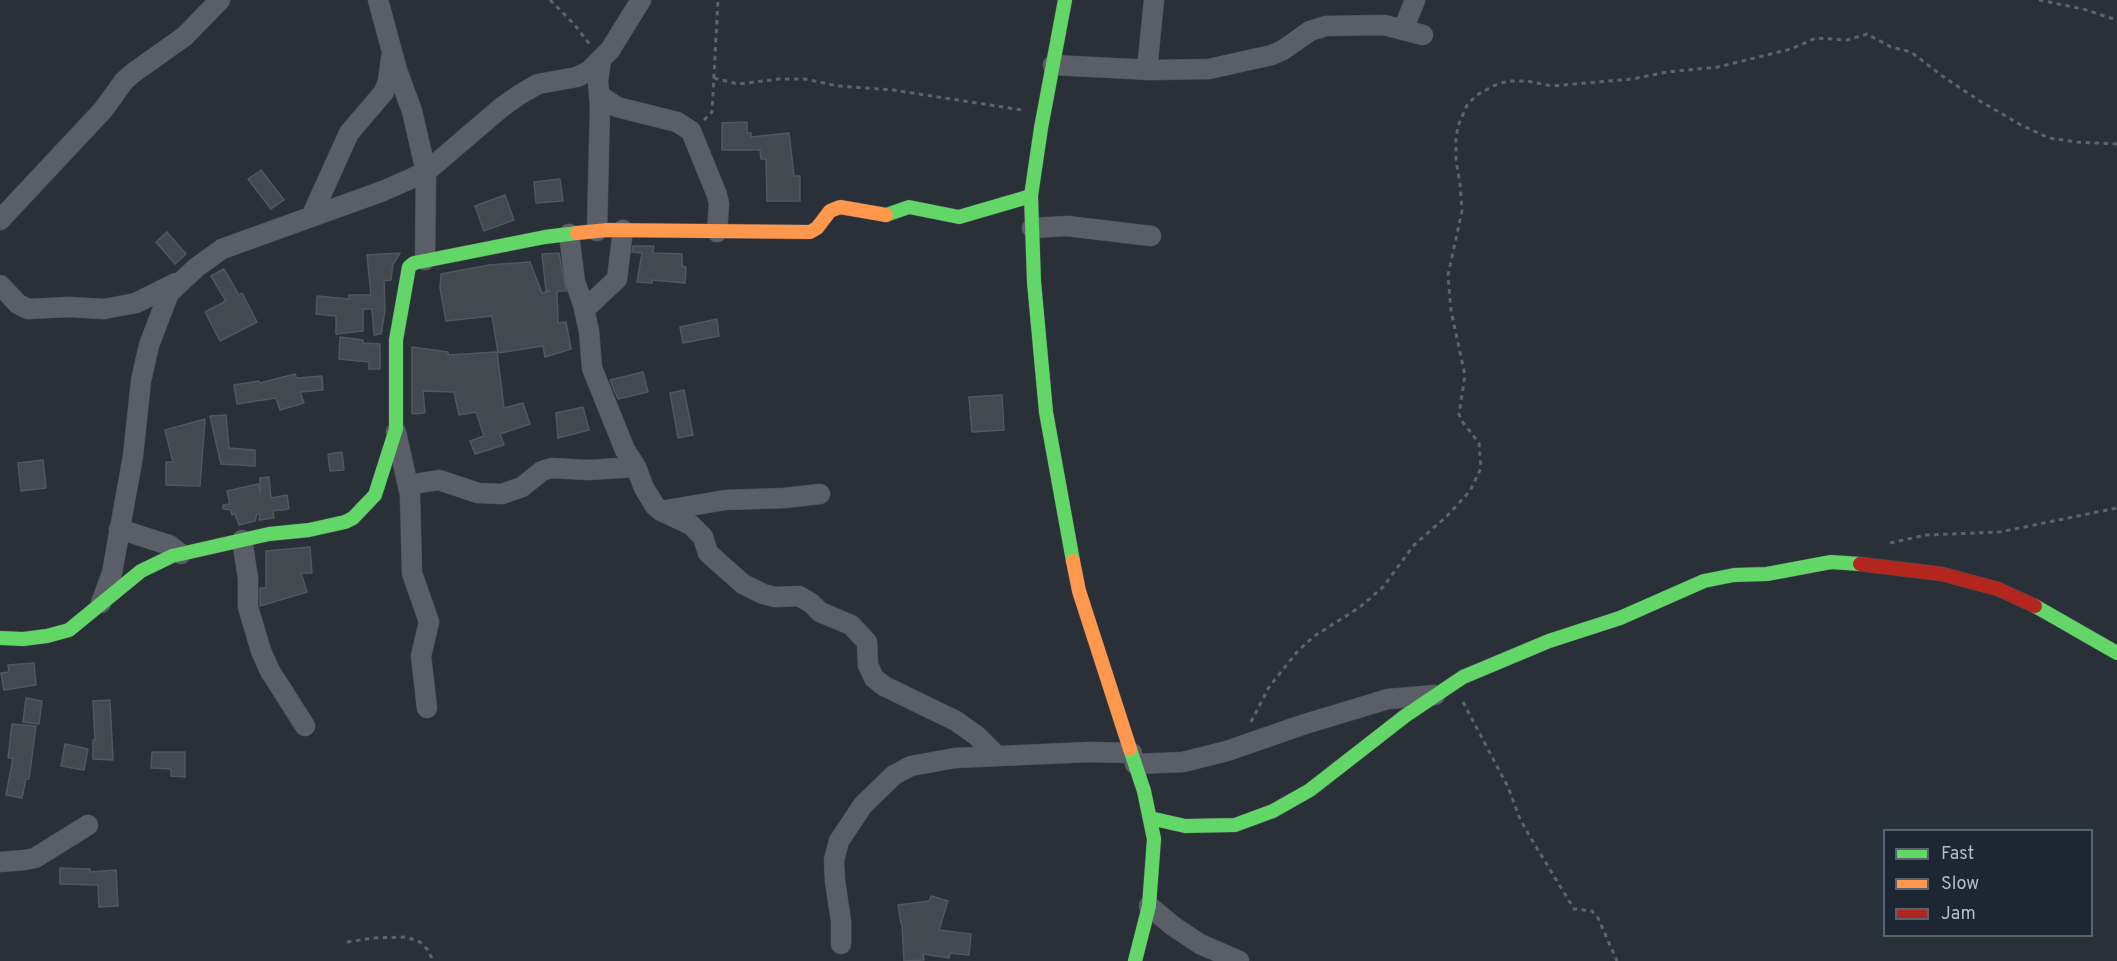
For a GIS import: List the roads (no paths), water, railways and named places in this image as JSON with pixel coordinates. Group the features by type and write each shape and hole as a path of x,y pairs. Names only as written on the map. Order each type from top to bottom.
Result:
{"street":[{"path":"0,220 103,110 123,81 185,36 220,0"},
{"path":"378,0 392,52 412,111 426,172 425,260"},
{"path":"0,285 18,304 27,309 69,307 104,309 136,303 183,279 222,249 383,191 426,172 502,106 519,95 538,84 577,78 589,71 602,60 641,0"},
{"path":"1065,0 1031,196 1034,282 1046,412 1079,591 1144,791 1154,839 1149,906 1135,961"},
{"path":"1147,70 1154,0"},
{"path":"1403,30 1415,0"},
{"path":"1053,65 1147,70 1209,69 1272,56 1310,31 1326,26 1384,25 1423,35"},
{"path":"311,217 350,133 384,92 392,52"},
{"path":"597,231 598,81 602,60"},
{"path":"599,95 617,107 658,116 687,127 694,138 717,195 719,204 717,232"},
{"path":"427,708 421,656 429,622 412,573 410,495 396,429 396,340 409,267 425,260 569,234 622,230 810,232 817,228 830,211 840,207 889,215 909,207 959,217 1031,196"},
{"path":"1032,228 1067,226 1151,236"},
{"path":"584,310 617,279 622,230"},
{"path":"569,234 575,282 589,331 592,368 620,440 655,506 691,525 703,537 708,553 743,584 775,597 799,596 820,612 851,625 867,642 868,665 874,678 884,686 956,720 996,755"},
{"path":"100,604 112,573 133,456 141,381 149,345 166,298 183,279"},
{"path":"0,638 23,639 69,630 141,571 181,554 269,534 309,530 353,518 375,495 396,429"},
{"path":"408,484 439,480 478,493 502,494 522,487 542,471 552,468 588,470 636,467"},
{"path":"661,511 725,500 820,494"},
{"path":"119,529 169,545 181,554"},
{"path":"242,540 248,578 248,607 261,651 270,671 305,726"},
{"path":"1150,818 1185,826 1234,825 1273,811 1310,790 1405,716 1463,677 1549,641 1620,618 1704,581 1734,575 1767,574 1831,562 1942,574 1998,589 2046,611 2117,653"},
{"path":"841,944 841,921 834,860 839,841 863,805 894,775 911,766 956,758 1089,752 1183,762 1238,748 1302,725 1388,699 1436,695"},
{"path":"0,862 35,858 88,825"},
{"path":"1149,906 1173,926 1217,955 1239,961"}]}
